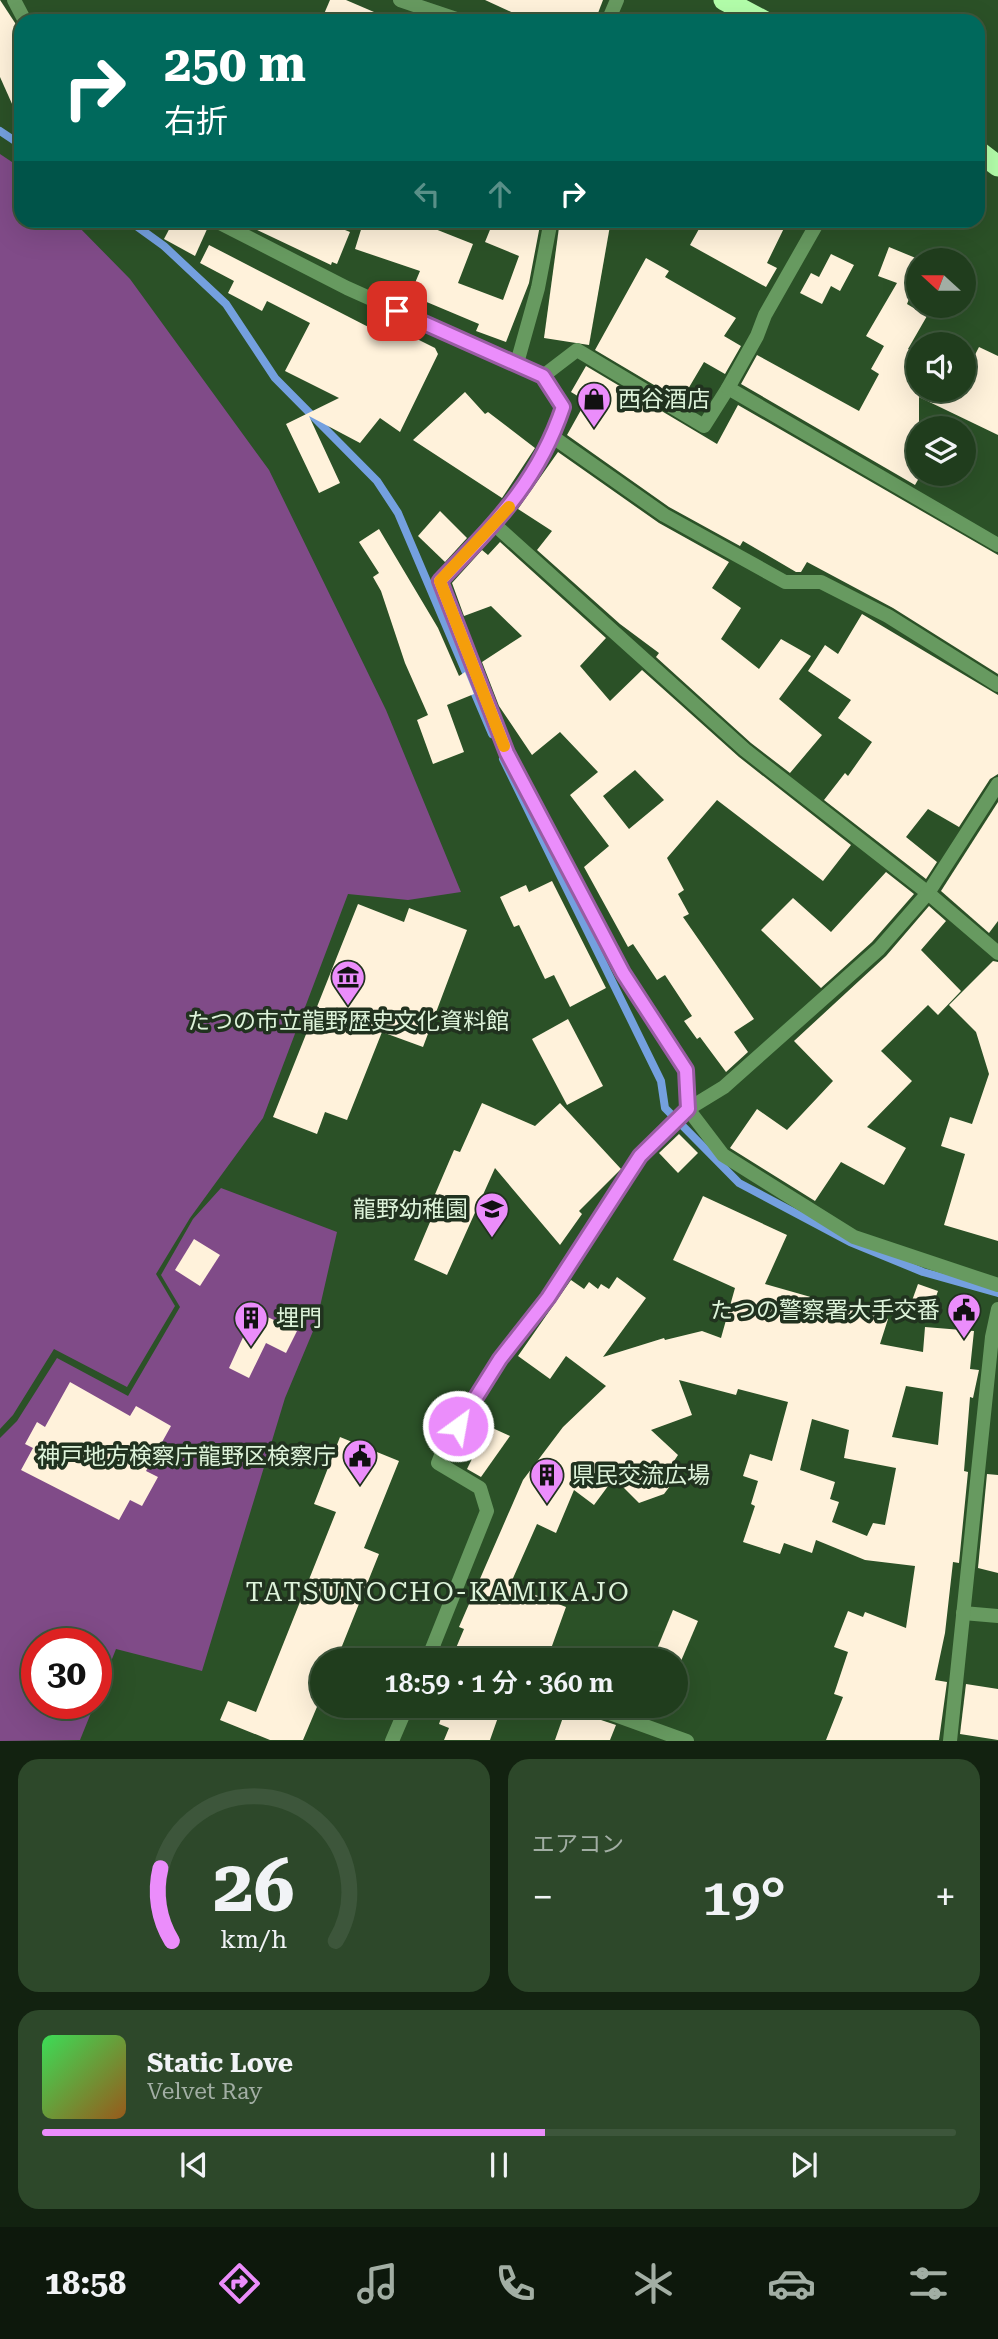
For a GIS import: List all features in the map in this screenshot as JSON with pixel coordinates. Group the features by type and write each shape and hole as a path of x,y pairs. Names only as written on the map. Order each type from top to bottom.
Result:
{"highway":[{"path":"724,0 751,14"}],"street":[{"path":"400,0 441,14"},
{"path":"230,228 347,288 543,376 563,407 553,437 532,476 495,525 440,581 507,753 623,973 686,1070 688,1109 723,1154 854,1237 998,1285"},
{"path":"517,363 538,288 549,228"},
{"path":"543,376 578,350 704,426 757,336 765,315 814,228"},
{"path":"728,388 998,545"},
{"path":"553,437 664,515 785,582 821,582 866,605 998,685"},
{"path":"495,525 745,750 928,893 998,953"},
{"path":"433,1648 487,1511 480,1488 438,1463 444,1448 500,1359 548,1298 640,1156 688,1109 724,1087 879,949 928,893 998,783"},
{"path":"950,1741 992,1337 998,1310"},
{"path":"963,1613 998,1616"},
{"path":"392,1741 402,1718"},
{"path":"623,1718 687,1741"}],"shaded area":[{"path":"0,154 14,163 14,228 80,228 130,279 269,470 386,710 461,892 408,900 348,894 263,1118 190,1218 156,1274 175,1306 127,1387 54,1349 13,1415 0,1429"},
{"path":"221,1188 337,1232 316,1324 285,1398 202,1671 116,1649 112,1659 112,1628 21,1628 21,1719 89,1719 80,1740 0,1741 0,1438 17,1421 57,1358 128,1396 180,1307 161,1275 193,1219"}],"building":[{"path":"0,0 14,21 14,108 0,77"},
{"path":"330,0 346,0 379,14 324,14"},
{"path":"485,0 603,0 598,14 516,14"},
{"path":"170,228 208,228 195,256 164,239"},
{"path":"253,228 340,228 350,232 337,264 332,262 331,265"},
{"path":"362,228 433,228 473,244 458,283 503,300 519,256 485,242 491,228 539,228 529,283 506,342 476,331 479,324 410,295 420,271 355,249"},
{"path":"559,228 610,228 589,345 544,338"},
{"path":"700,228 784,228 767,263 777,268 766,287 690,245"},
{"path":"209,245 386,336 391,326 435,348 438,354 400,432 380,418 360,443 309,416 340,483 319,493 286,424 339,398 285,371 310,323 267,301 262,311 228,293 234,281 200,263"},
{"path":"889,247 906,254 906,318 926,318 918,332 906,332 906,402 919,402 919,416 906,416 906,480 741,384 757,355 859,411 879,374 871,369 884,346 866,336 897,283 878,276"},
{"path":"831,254 854,265 840,291 831,286 822,304 800,293 811,273 819,277"},
{"path":"646,258 669,271 665,277 736,318 724,336 741,346 725,374 704,362 681,401 595,350"},
{"path":"979,347 998,356 998,435 976,424 976,416 958,416 929,402 976,402 976,353"},
{"path":"586,366 717,444 738,405 998,555 998,674 893,608 807,562 801,572 796,572 743,541 740,546 669,507 567,435 586,401 571,392"},
{"path":"465,392 485,414 488,412 535,448 502,498 413,440"},
{"path":"558,452 659,523 729,562 712,588 741,608 721,639 759,669 781,639 811,656 779,699 822,735 790,773 751,743 656,657 659,653 620,624 537,550 552,531 518,509"},
{"path":"440,511 467,538 445,562 418,536"},
{"path":"379,529 438,628 459,676 465,672 474,694 447,705 464,752 433,764 417,720 428,715 405,663 381,591 373,577 379,573 359,542"},
{"path":"500,542 606,638 580,666 610,701 642,670 739,757 851,845 823,881 717,800 667,858 684,890 678,894 689,914 683,917 754,1019 734,1032 748,1052 726,1072 700,1037 697,1039 684,1021 692,1016 665,975 657,980 633,944 628,947 584,867 609,846 570,795 598,772 560,732 532,755 499,706 482,662 522,636 491,606 464,616 452,583 482,550 488,555","holes":["635,770 664,800 629,829 603,796"]},
{"path":"862,614 998,695 998,774 990,779 959,827 928,809 906,837 937,862 926,879 824,800 845,773 848,776 872,742 838,718 851,700 808,671 825,645 838,654"},
{"path":"998,802 998,921 989,933 941,891"},
{"path":"886,872 914,894 872,942 821,988 761,930 793,898 831,932"},
{"path":"552,881 606,988 570,1007 554,975 545,979 519,925 514,927 500,897 526,885 529,892"},
{"path":"358,904 404,922 409,908 467,930 423,1047 382,1032 347,1120 325,1112 317,1134 273,1117"},
{"path":"929,906 946,921 921,950 961,991 938,1015 928,1005 881,1051 912,1081 867,1127 906,1148 884,1185 841,1162 815,1201 730,1148 757,1109 787,1130 833,1081 794,1041 886,956"},
{"path":"993,961 998,962 998,1241 944,1225 965,1154 941,1146 950,1117 972,1124 989,1074 976,1032 949,1005"},
{"path":"568,1019 603,1086 567,1105 532,1039"},
{"path":"482,1103 535,1126 560,1103 621,1169 579,1211 582,1214 560,1245 495,1168 447,1275 414,1260 430,1222 424,1220 454,1150 460,1152"},
{"path":"679,1134 698,1153 678,1173 659,1153"},
{"path":"703,1196 787,1235 765,1284 888,1319 880,1344 923,1352 925,1327 974,1331 970,1369 979,1370 973,1398 970,1397 964,1471 968,1472 959,1563 953,1562 945,1633 935,1680 947,1682 939,1740 826,1740 843,1697 834,1694 848,1652 834,1647 848,1611 863,1617 865,1612 906,1628 915,1566 865,1560 816,1540 812,1553 784,1543 780,1554 743,1542 755,1506 751,1504 758,1481 743,1476 750,1454 772,1461 788,1402 738,1389 736,1395 679,1380 692,1415 651,1430 678,1455 670,1467 679,1474 664,1494 639,1503 614,1478 594,1505 574,1490 556,1533 537,1524 510,1585 566,1607 551,1648 456,1648 464,1629 459,1627 523,1480 563,1427 606,1386 566,1356 550,1379 518,1356 571,1280 584,1289 589,1282 598,1289 601,1284 609,1289 617,1277 646,1298 603,1357 664,1338 665,1340 702,1331 721,1338 735,1288 673,1260","holes":["906,1386 943,1392 938,1445 892,1437","812,1419 849,1430 844,1458 896,1468 885,1525 873,1523 867,1536 832,1522 839,1502 830,1499 835,1482 800,1470"]},
{"path":"194,1239 220,1255 200,1286 175,1270"},
{"path":"918,1284 938,1291 929,1316 909,1309"},
{"name":"埋門","path":"255,1311 297,1331 286,1353 266,1343 249,1378 229,1368"},
{"path":"70,1382 130,1416 136,1406 171,1426 146,1471 158,1477 142,1506 130,1500 119,1520 21,1470 33,1448 25,1444 37,1422 45,1427"},
{"path":"488,1426 510,1436 481,1477 467,1469"},
{"path":"340,1437 399,1461 364,1548 379,1554 341,1648 310,1648 310,1718 312,1718 303,1740 270,1740 220,1720 228,1701 256,1712 336,1512 314,1504"},
{"path":"987,1474 998,1475 998,1573 978,1568"},
{"path":"673,1610 698,1621 687,1648 657,1648"},
{"path":"966,1684 998,1689 998,1740 960,1734"},
{"path":"441,1718 498,1718 490,1740 444,1740 449,1728 439,1724"},
{"path":"563,1718 595,1718 616,1725 610,1740 555,1740"}],"waterway":[{"path":"0,131 14,140"},
{"path":"139,228 164,246 226,304 275,378 377,481 398,513 492,734"},
{"path":"503,759 661,1081 665,1108 739,1183 850,1242 923,1272 998,1293"}],"slow traffic":[{"path":"504,746 440,581 509,507"}],"place":[{"name":"西谷酒店","path":"594,429"},
{"name":"たつの市立龍野歴史文化資料館","path":"348,1007"},
{"name":"龍野幼稚園","path":"492,1239"},
{"name":"たつの警察署大手交番","path":"964,1340"},
{"name":"埋門","path":"251,1348"},
{"name":"神戸地方検察庁龍野区検察庁","path":"360,1486"},
{"name":"県民交流広場","path":"547,1505"}],"district":[{"name":"TATSUNOCHO-KAMIKAJO","path":"438,1592"}],"route":[{"path":"397,311 543,376 563,407 553,437 532,476 495,525 440,581 507,753 623,973 686,1070 688,1109 640,1156 548,1298 500,1359 458,1426"}]}
